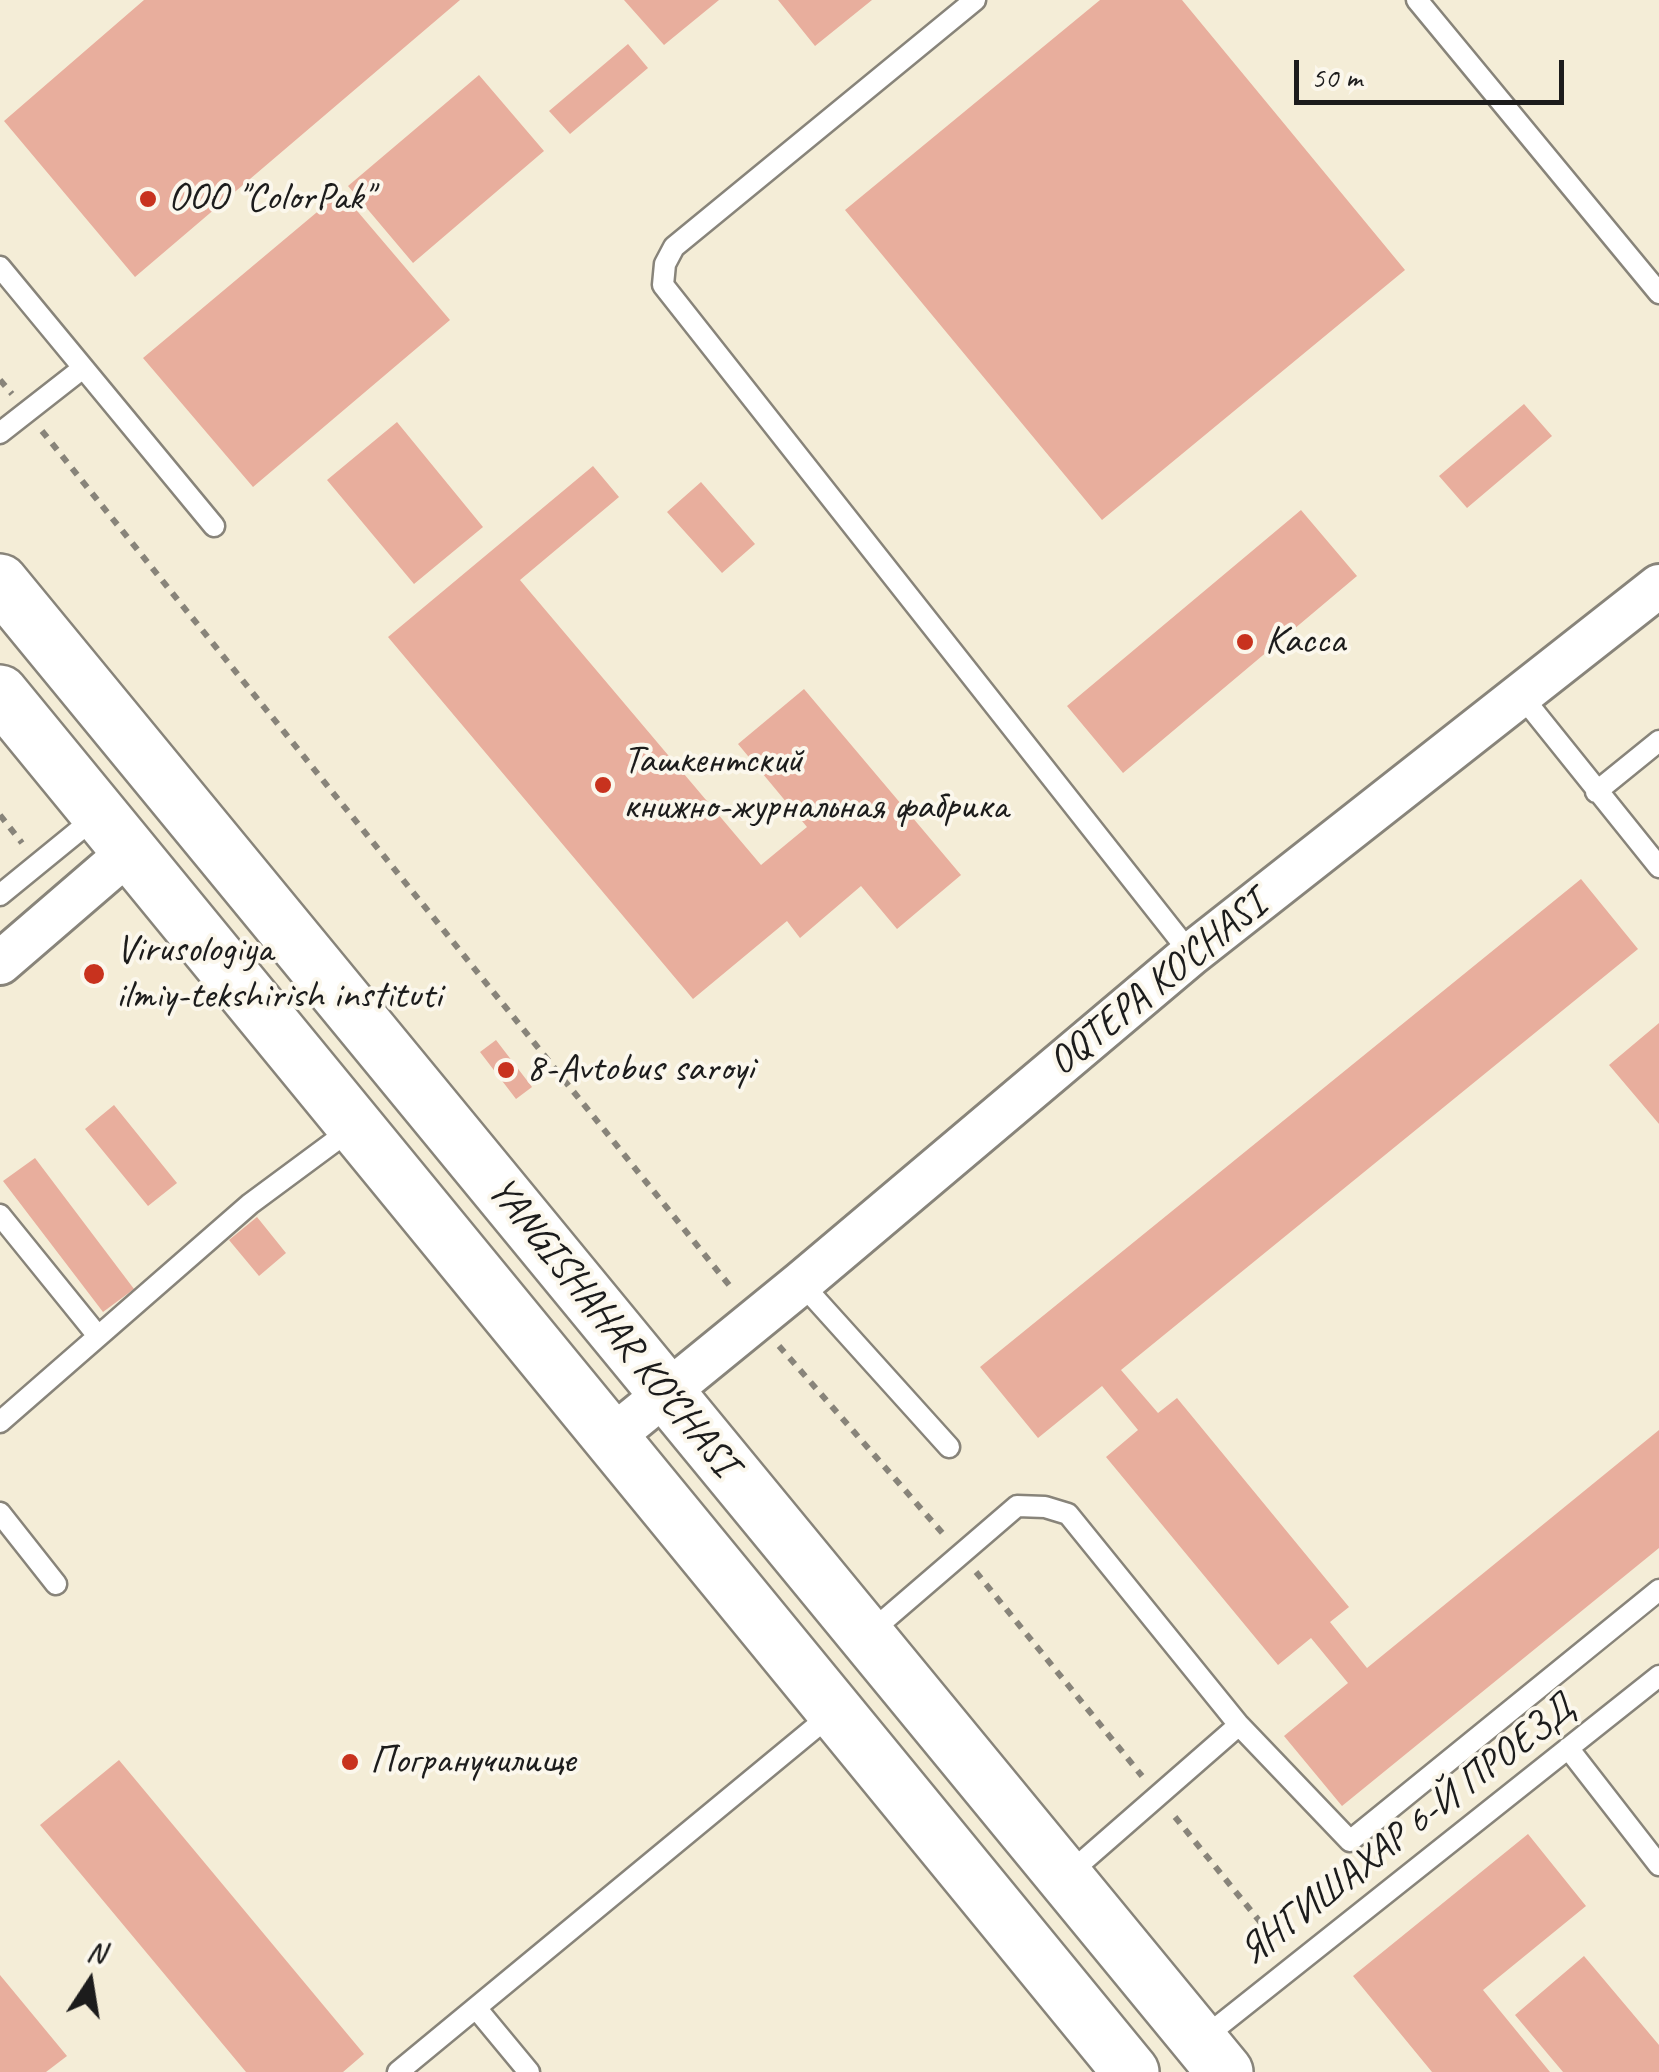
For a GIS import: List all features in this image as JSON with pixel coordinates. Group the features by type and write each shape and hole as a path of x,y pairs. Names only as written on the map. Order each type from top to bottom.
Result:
{"main road":[{"name":"YANGISHAHAR KO‘CHASI","path":"0,582 1201,2043"},
{"name":"YANGISHAHAR KO‘CHASI","path":"0,692 1128,2068"},
{"path":"115,832 183,805"},
{"path":"770,1630 788,1630 807,1623 820,1606 825,1586"},
{"path":"1128,2068 1132,2042 1143,2027 1160,2018 1201,2043"}],"street":[{"name":"OQTEPA KO'CHASI","path":"611,1438 801,1284 1191,954 1659,586"},
{"path":"0,963 115,832"}],"lane":[{"path":"975,0 674,246 665,264 662,285 1191,954"},
{"path":"1417,0 1659,293"},
{"path":"0,267 214,526"},
{"path":"0,433 83,368"},
{"path":"1520,694 1659,867"},
{"path":"1596,792 1659,741"},
{"path":"0,896 115,832"},
{"path":"0,1422 250,1204 356,1126"},
{"path":"0,1215 98,1336"},
{"path":"801,1284 950,1447"},
{"path":"866,1636 1016,1506 1045,1507 1068,1514 1239,1725 1350,1841 1659,1590"},
{"path":"0,1513 56,1584"},
{"name":"ЯНГИШАХАР 6-Й ПРОЕЗД","path":"1201,2043 1659,1676"},
{"path":"398,2072 835,1711"},
{"path":"1064,1877 1239,1725"},
{"path":"1568,1748 1659,1865"},
{"path":"476,2008 528,2072"}],"path":[{"path":"0,380 756,1319 961,1554 1274,1939"}],"building":[{"name":"OOO \"ColorPak\"","path":"144,0 460,0 135,277 4,121"},
{"path":"624,0 719,0 664,45"},
{"path":"778,0 872,0 815,46"},
{"path":"1100,0 1182,0 1405,270 1102,520 845,210"},
{"path":"628,44 648,68 570,134 549,111"},
{"path":"479,75 544,151 413,263 348,186"},
{"path":"341,192 450,320 253,487 143,358"},
{"path":"1524,404 1552,436 1467,508 1439,476"},
{"path":"397,422 483,527 414,584 327,480"},
{"name":"Ташкентский книжно-журнальная фабрика","path":"593,466 619,497 520,580 761,865 807,827 738,744 804,689 961,875 897,929 861,886 800,938 787,921 693,999 388,637"},
{"path":"701,482 755,544 722,573 667,512"},
{"path":"1301,510 1357,576 1123,773 1067,706"},
{"path":"1581,879 1638,949 1121,1370 1158,1413 1177,1398 1349,1607 1330,1622 1367,1668 1659,1430 1659,1548 1342,1806 1284,1736 1348,1683 1311,1638 1278,1665 1106,1457 1138,1430 1102,1386 1038,1438 980,1367"},
{"path":"1659,1023 1659,1124 1609,1065"},
{"name":"8-Avtobus saroyi","path":"496,1040 532,1087 516,1099 480,1052"},
{"path":"114,1105 177,1183 148,1206 85,1129"},
{"path":"35,1158 134,1289 103,1312 3,1181"},
{"path":"257,1217 286,1253 259,1276 229,1240"},
{"path":"119,1760 364,2054 343,2072 246,2072 40,1825"},
{"path":"1528,1834 1586,1906 1483,1990 1550,2072 1432,2072 1353,1976"},
{"path":"1584,1956 1659,2045 1659,2072 1563,2072 1515,2015"},
{"path":"0,1975 67,2056 46,2072 0,2072"}],"place":[{"name":"OOO \"ColorPak\"","path":"148,199"},
{"name":"Касса","path":"1245,642"},
{"name":"Ташкентский книжно-журнальная фабрика","path":"603,785"},
{"name":"Virusologiya ilmiy-tekshirish instituti","path":"94,974"},
{"name":"8-Avtobus saroyi","path":"506,1070"},
{"name":"Погранучилище","path":"350,1762"}]}
